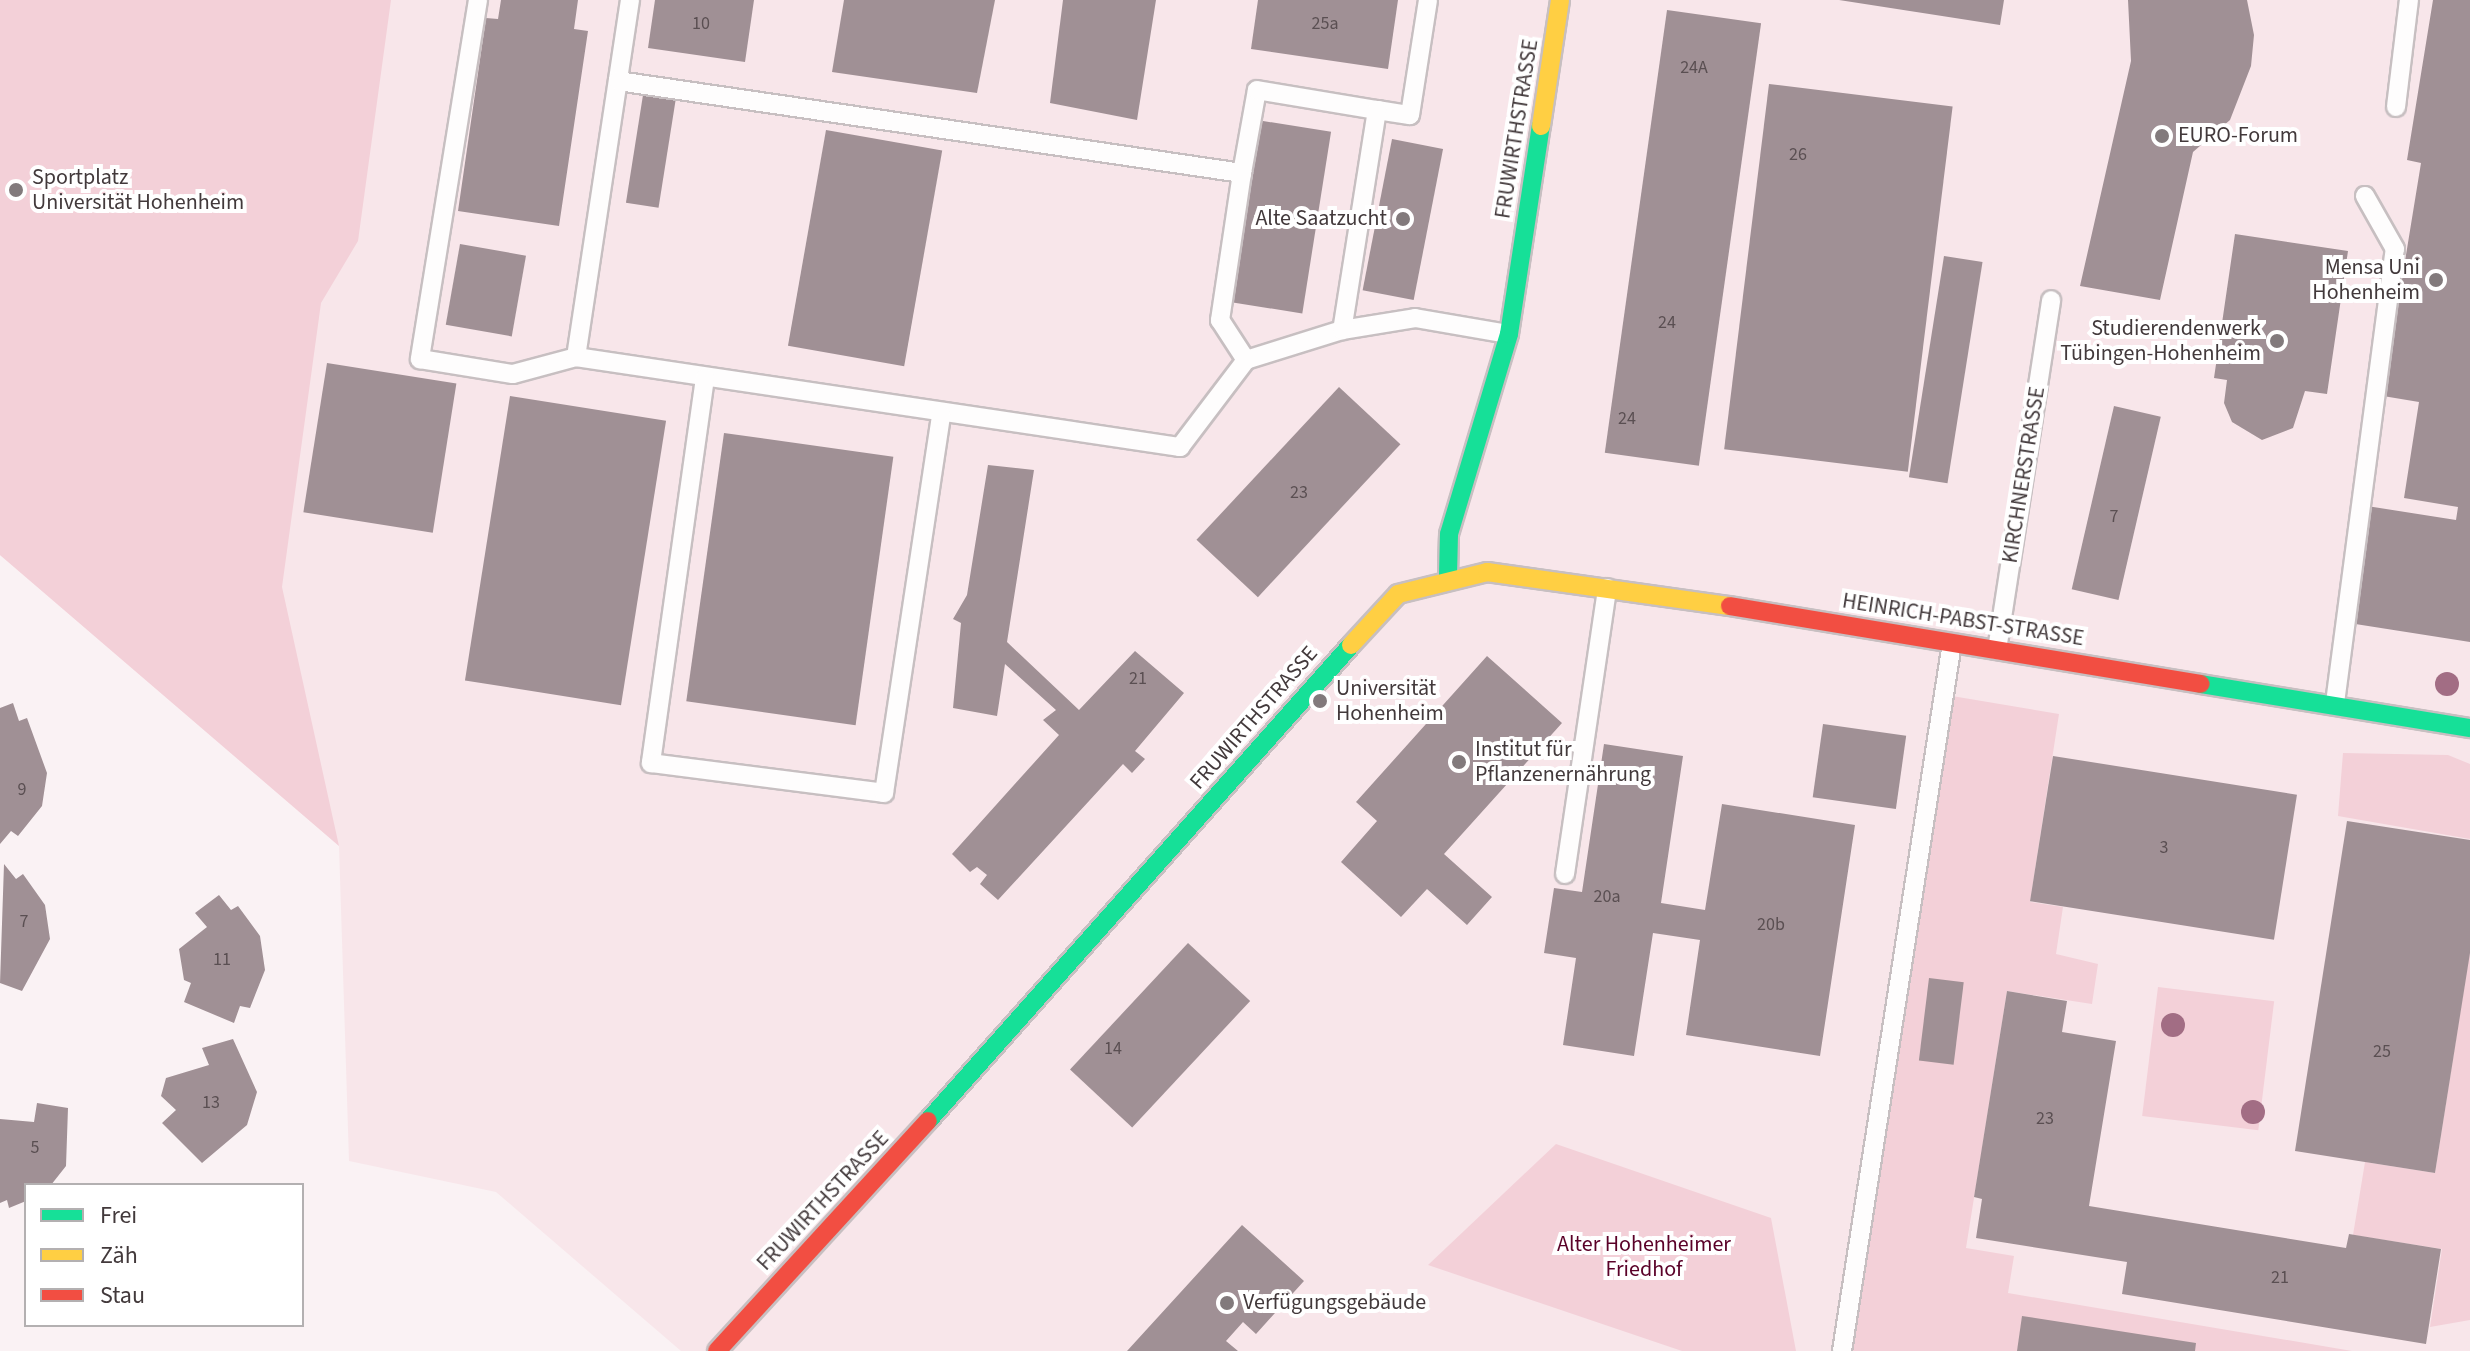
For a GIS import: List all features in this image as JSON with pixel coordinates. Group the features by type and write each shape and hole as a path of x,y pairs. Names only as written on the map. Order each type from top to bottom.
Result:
{"street":[{"name":"FRUWIRTHSTRASSE","path":"717,1351 1381,611 1398,594 1448,575 1449,534 1509,334 1560,0"},
{"name":"HEINRICH-PABST-STRASSE","path":"1448,575 1487,572 1607,588 2335,703 2470,728"}],"lane":[{"path":"478,0 420,359 513,374 576,357 941,415 1180,447 1246,360 1342,330 1415,318 1509,334"},
{"path":"576,357 630,0"},
{"path":"1246,360 1220,320 1257,90 1410,115 1428,0"},
{"path":"2396,107 2409,0"},
{"path":"618,81 1242,173"},
{"path":"1342,330 1377,110"},
{"path":"2335,703 2395,249 2365,196"},
{"name":"KIRCHNERSTRASSE","path":"1997,650 2051,300"},
{"path":"705,378 651,763 884,793 941,415"},
{"path":"1565,874 1607,588"},
{"path":"1842,1351 1952,643"}],"shaded area":[{"name":"Universität Hohenheim","path":"0,0 2470,0 2470,1351 681,1351 496,1192 349,1161 339,846 0,555"}],"green space":[{"path":"0,0 391,0 358,241 321,303 282,587 339,846 0,555"},
{"path":"1952,696 2059,714 2030,902 2063,907 2056,954 2098,964 2092,1004 2007,991 1966,1248 2014,1256 2008,1293 2352,1351 1849,1351"},
{"path":"2343,753 2448,755 2470,764 2470,839 2338,816"},
{"path":"2470,950 2470,1320 2430,1327 2442,1249 2353,1235 2365,1162 2435,1173"},
{"path":"2158,987 2274,1001 2258,1130 2142,1116"},
{"name":"Alter Hohenheimer Friedhof","path":"1556,1144 1771,1218 1796,1351 1682,1351 1428,1265"}],"building":[{"path":"501,0 578,0 574,29 588,31 559,226 458,211 486,18 498,19"},
{"path":"655,0 754,0 745,62 648,48"},
{"path":"844,0 995,0 977,93 832,72"},
{"path":"1063,0 1156,0 1137,120 1050,103"},
{"path":"1258,0 1398,0 1388,69 1251,49"},
{"path":"1839,0 2004,0 2000,25"},
{"name":"EURO-Forum","path":"2128,0 2247,0 2254,35 2251,66 2230,120 2193,152 2160,300 2080,286 2131,61"},
{"name":"Mensa Uni Hohenheim","path":"2433,0 2470,0 2470,642 2349,623 2367,506 2456,520 2458,507 2404,498 2419,402 2383,396 2421,163 2407,160"},
{"path":"1667,10 1761,23 1699,466 1605,453"},
{"path":"1769,84 1953,107 1908,472 1724,449"},
{"path":"643,95 676,100 659,208 626,203"},
{"path":"1257,120 1331,132 1302,313 1228,302"},
{"path":"826,130 942,150 904,366 788,346"},
{"name":"Alte Saatzucht","path":"1392,139 1443,149 1414,300 1363,290"},
{"name":"Studierendenwerk Tübingen-Hohenheim","path":"2235,234 2348,251 2327,394 2305,391 2293,428 2262,440 2232,422 2224,403 2227,380 2214,378"},
{"path":"460,244 526,256 512,336 446,325"},
{"path":"1944,256 1983,262 1947,483 1909,477"},
{"path":"327,363 456,383 433,533 303,512"},
{"path":"1339,387 1400,444 1258,597 1196,540"},
{"path":"510,396 666,421 621,705 465,680"},
{"path":"2114,406 2161,417 2118,600 2072,589"},
{"path":"724,433 893,457 856,725 686,701"},
{"path":"988,465 1034,470 1007,642 1079,710 1135,651 1184,693 1135,751 1145,759 1132,773 1123,764 998,900 980,884 987,875 977,867 970,872 952,854 1059,735 1043,720 1056,710 1005,664 997,716 953,708 961,623 953,619 967,595"},
{"name":"Institut für Pflanzenernährung","path":"1487,656 1562,723 1444,854 1492,897 1467,925 1427,889 1401,917 1341,862 1377,821 1356,802"},
{"path":"13,703 19,721 27,718 47,773 42,806 18,836 11,831 0,844 0,708"},
{"path":"1823,724 1906,736 1896,809 1813,797"},
{"path":"1604,744 1683,756 1661,903 1705,910 1722,804 1855,825 1820,1056 1686,1035 1700,940 1653,933 1634,1056 1563,1045 1576,958 1544,953 1554,888 1582,892"},
{"path":"2053,756 2297,795 2274,940 2030,901"},
{"path":"2347,821 2470,840 2470,953 2435,1173 2295,1151"},
{"path":"4,864 16,879 23,874 45,905 50,939 22,991 0,983"},
{"path":"219,895 231,910 238,906 260,936 265,970 250,1008 240,1006 234,1023 184,1002 191,983 184,980 179,949 207,927 195,913"},
{"path":"1188,943 1250,1001 1132,1127 1070,1070"},
{"path":"1929,978 1964,982 1954,1065 1919,1060"},
{"path":"2007,991 2067,1001 2062,1032 2116,1041 2089,1206 2346,1248 2349,1234 2441,1249 2426,1344 2122,1294 2127,1262 1976,1238 1982,1199 1974,1197"},
{"path":"233,1039 257,1092 247,1125 202,1163 162,1123 176,1110 161,1096 166,1078 209,1065 202,1048"},
{"path":"37,1103 68,1108 66,1166 53,1183 24,1183 24,1202 9,1208 7,1200 0,1203 0,1119 34,1122"},
{"name":"Verfügungsgebäude","path":"1242,1225 1304,1281 1256,1334 1243,1322 1226,1341 1238,1351 1127,1351"},
{"path":"2022,1316 2196,1343 2195,1351 2017,1351"}],"traffic: fast":[{"path":"1448,575 1449,534 1509,334 1541,126"},
{"path":"928,1121 1351,645"},
{"path":"2201,684 2470,728"}],"traffic: slow":[{"path":"1541,126 1560,0"},
{"path":"1351,645 1398,594 1487,572 1730,606"}],"traffic: jam":[{"path":"1730,606 2201,684"},
{"path":"717,1351 928,1121"}],"place":[{"name":"EURO-Forum","path":"2162,136"},
{"name":"Sportplatz Universität Hohenheim","path":"16,190"},
{"name":"Alte Saatzucht","path":"1403,219"},
{"name":"Mensa Uni Hohenheim","path":"2436,280"},
{"name":"Studierendenwerk Tübingen-Hohenheim","path":"2277,341"},
{"name":"Universität Hohenheim","path":"1320,701"},
{"name":"Institut für Pflanzenernährung","path":"1459,762"},
{"name":"Verfügungsgebäude","path":"1227,1303"}]}
